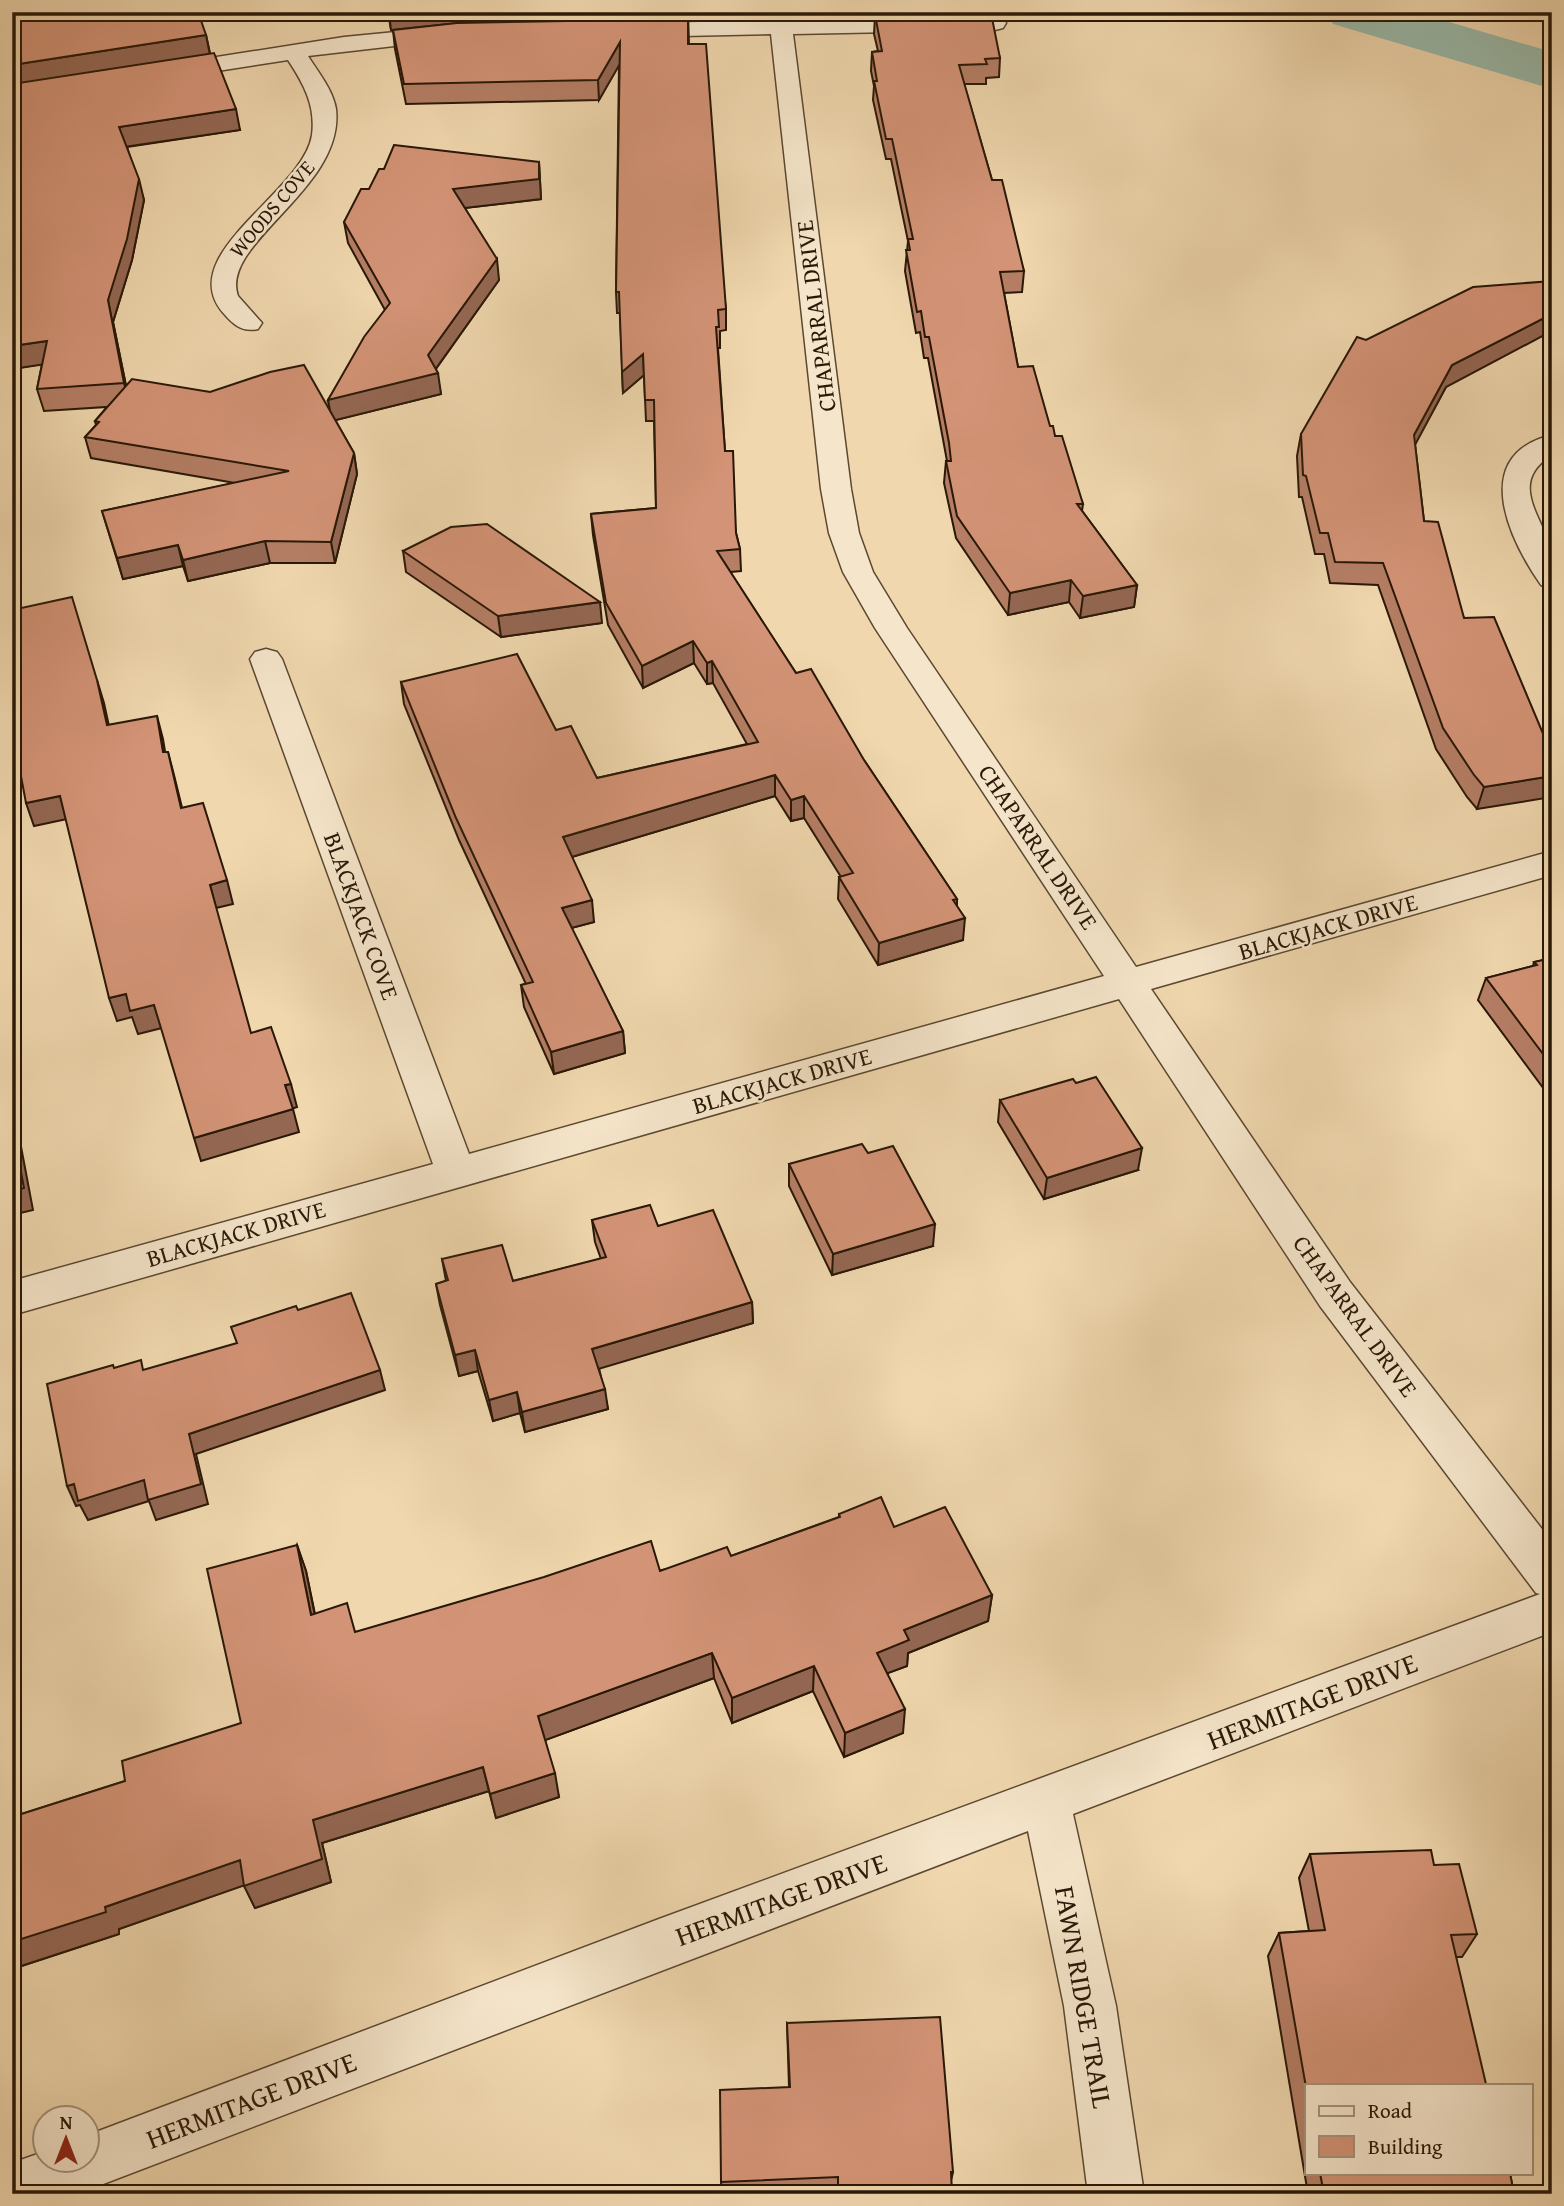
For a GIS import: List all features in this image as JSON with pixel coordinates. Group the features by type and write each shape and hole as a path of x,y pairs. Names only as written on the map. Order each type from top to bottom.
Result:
{"street":[{"path":"621,30 781,20 995,23"},
{"name":"CHAPARRAL DRIVE","path":"781,20 836,489 844,533 853,559 891,628 1335,1294 1552,1578"},
{"path":"151,75 294,51 401,37 472,33"},
{"name":"WOODS COVE","path":"249,323 230,307 222,289 225,265 301,181 318,156 325,132 321,97 294,51"},
{"path":"1552,443 1537,450 1519,466 1514,487 1516,505 1552,579"},
{"name":"BLACKJACK COVE","path":"266,659 456,1172"},
{"name":"BLACKJACK DRIVE","path":"12,1298 1552,863"},
{"name":"HERMITAGE DRIVE","path":"12,2191 1552,1611"},
{"name":"FAWN RIDGE TRAIL","path":"1046,1801 1090,2006 1116,2194"}],"building":[{"path":"12,12 198,12 206,35 12,65"},
{"path":"991,13 1000,58 985,59 987,64 959,65 992,180 1002,180 1024,271 1000,272 1018,367 1033,366 1050,426 1053,426 1055,436 1062,436 1083,504 1077,504 1137,585 1083,596 1071,580 1010,593 957,516 946,461 951,461 949,443 929,337 925,337 921,311 917,312 906,250 910,250 908,239 913,239 892,139 886,139 874,81 877,81 872,52 882,51 875,15"},
{"path":"688,19 688,44 706,44 726,309 718,310 719,327 716,327 725,451 733,451 736,533 740,549 717,551 796,673 811,669 864,760 957,899 953,900 965,918 879,943 839,877 853,873 804,796 791,800 775,775 563,837 592,900 562,908 623,1031 551,1052 521,985 533,982 456,818 401,682 517,654 556,730 571,726 597,778 758,742 712,661 707,663 693,641 642,666 606,603 591,514 656,508 654,400 645,400 643,354 622,372 619,292 616,292 620,42 598,80 404,84 393,30 457,23"},
{"path":"214,53 236,109 119,127 139,179 127,239 108,300 124,383 37,389 47,341 12,346 12,84"},
{"path":"394,145 539,162 539,179 453,189 497,259 428,355 438,373 328,400 364,337 390,303 344,222 361,189 369,189 379,169 384,169"},
{"path":"1552,281 1552,314 1452,365 1414,435 1424,521 1438,522 1464,618 1494,617 1552,755 1552,776 1484,787 1443,728 1383,563 1335,562 1328,533 1320,533 1306,476 1303,475 1301,434 1357,337 1366,340 1473,287"},
{"path":"304,365 354,453 331,542 265,541 183,560 178,545 117,558 102,511 289,471 85,437 99,422 95,421 132,379 210,392 270,372"},
{"path":"487,524 600,602 498,616 403,551 451,527"},
{"path":"72,597 97,680 107,725 157,716 163,752 168,752 181,808 203,803 227,880 210,885 251,1033 271,1027 291,1084 285,1085 293,1109 194,1138 154,1005 130,1011 126,994 109,998 60,796 26,803 17,755 14,756 12,749 12,610"},
{"path":"1552,958 1552,1066 1486,978 1537,965 1534,962"},
{"path":"1096,1077 1142,1148 1047,1178 1000,1100 1073,1079 1076,1083"},
{"path":"12,1125 24,1188 12,1191"},
{"path":"862,1144 868,1153 893,1146 935,1224 833,1254 789,1164"},
{"path":"650,1205 658,1226 713,1210 752,1302 592,1349 605,1389 522,1412 517,1392 489,1400 475,1350 455,1355 436,1284 448,1280 442,1259 502,1245 513,1281 606,1257 592,1220"},
{"path":"351,1293 380,1370 189,1434 201,1484 148,1500 144,1480 78,1501 74,1484 67,1486 47,1384 141,1360 143,1370 237,1343 231,1327 296,1306 298,1310"},
{"path":"881,1497 894,1527 945,1507 992,1595 904,1630 909,1640 877,1653 905,1709 845,1733 814,1666 732,1698 712,1653 538,1716 555,1773 490,1794 483,1767 313,1820 322,1859 244,1886 240,1860 105,1907 106,1912 12,1942 12,1817 125,1781 122,1761 241,1723 207,1569 297,1545 311,1615 347,1603 355,1632 544,1577 651,1541 660,1571 727,1547 731,1556 840,1517 839,1514"},
{"path":"1431,1850 1434,1865 1459,1864 1477,1934 1451,1935 1486,2084 1305,2084 1279,1933 1325,1930 1310,1854"},
{"path":"940,2017 953,2172 952,2194 838,2194 838,2177 721,2182 720,2090 790,2087 787,2023"},
{"path":"1320,2174 1510,2174 1514,2194 1324,2194"}],"waterway":[{"path":"1353,12 1552,71"}]}
